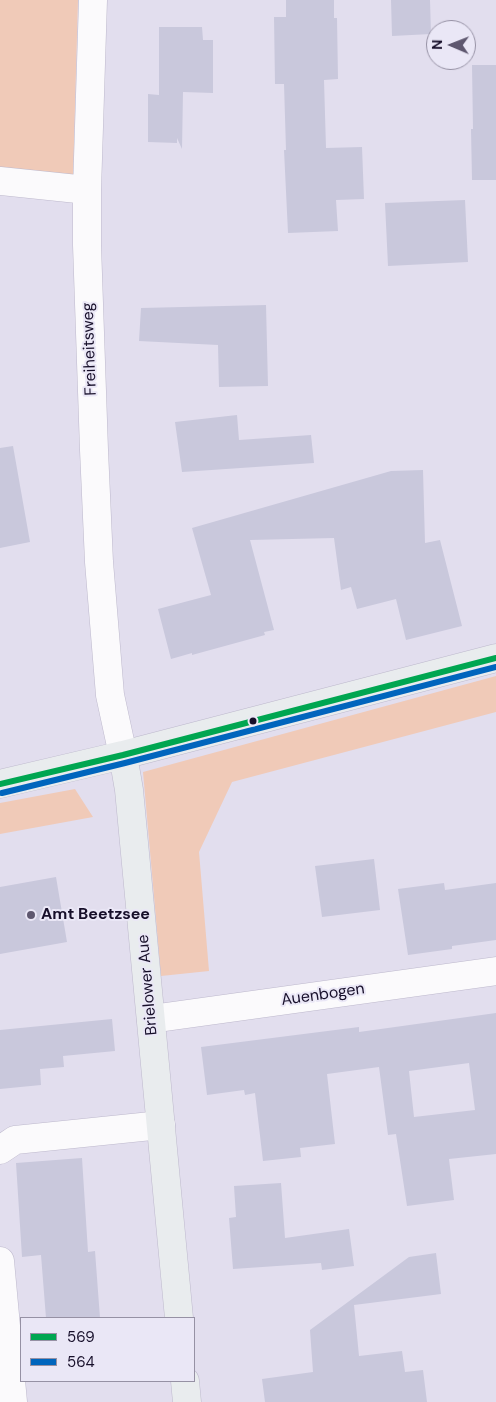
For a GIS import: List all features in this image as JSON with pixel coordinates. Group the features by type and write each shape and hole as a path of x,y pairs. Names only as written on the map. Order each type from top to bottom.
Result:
{"street":[{"name":"Freiheitsweg","path":"93,0 86,190 87,264 99,562 110,695 123,755"},
{"path":"0,181 86,190"},
{"path":"0,784 123,755 496,658"},
{"name":"Brielower Aue","path":"123,755 129,790 179,1317"},
{"name":"Auenbogen","path":"151,1019 496,971"},
{"path":"0,1150 16,1140 161,1125"},
{"path":"0,1261 13,1402"},
{"path":"185,1382 188,1402"}],"shaded area":[{"path":"0,0 78,0 73,178 0,170"},
{"path":"496,676 496,712 232,782 199,852 209,971 161,976 143,772"},
{"path":"75,789 93,817 0,834 0,803"}],"building":[{"path":"286,0 334,0 334,18 337,18 338,79 324,80 326,148 362,147 364,199 336,200 338,231 288,233 284,150 286,150 284,84 275,84 274,17 286,17"},
{"path":"391,0 430,0 431,20 426,20 426,34 392,36"},
{"path":"159,27 202,27 203,40 213,40 213,93 183,92 182,149 177,138 177,143 148,142 148,94 159,95"},
{"path":"476,65 496,65 496,180 472,180 471,129 473,129 472,70 476,70"},
{"path":"465,200 468,262 388,266 385,203"},
{"path":"266,305 268,386 219,387 218,345 139,341 141,308"},
{"path":"237,415 239,440 311,435 314,463 182,472 175,422"},
{"path":"13,446 30,542 0,548 0,448"},
{"path":"423,470 425,543 440,540 462,626 406,640 396,599 357,609 351,587 341,590 334,538 250,540 274,630 264,632 265,635 171,659 158,609 211,595 192,528 391,471"},
{"path":"374,859 380,910 322,917 315,866"},
{"name":"Amt Beetzsee","path":"56,877 67,942 0,954 0,887"},
{"path":"444,883 445,890 496,883 496,940 408,955 398,889"},
{"path":"496,1013 496,1154 449,1159 454,1200 407,1206 396,1134 388,1135 379,1067 327,1074 335,1144 300,1148 301,1157 263,1161 255,1093 245,1095 244,1090 207,1095 201,1047 359,1027 359,1032","holes":["469,1063 475,1110 414,1117 409,1071"]},
{"path":"112,1019 115,1051 63,1056 64,1067 40,1069 41,1085 0,1089 0,1030"},
{"path":"82,1158 88,1252 95,1251 100,1317 46,1317 41,1255 22,1257 16,1163"},
{"path":"281,1183 285,1238 349,1229 354,1266 322,1270 321,1263 233,1269 229,1218 236,1217 234,1186"},
{"path":"436,1253 441,1294 354,1305 359,1356 402,1351 405,1372 423,1370 427,1402 265,1402 262,1379 313,1372 310,1330 409,1257"}],"transit line":[{"name":"569","path":"0,784 123,755 496,658"},
{"name":"564","path":"2,793 496,667"}],"place":[{"name":"Amt Beetzsee","path":"31,915"}]}
